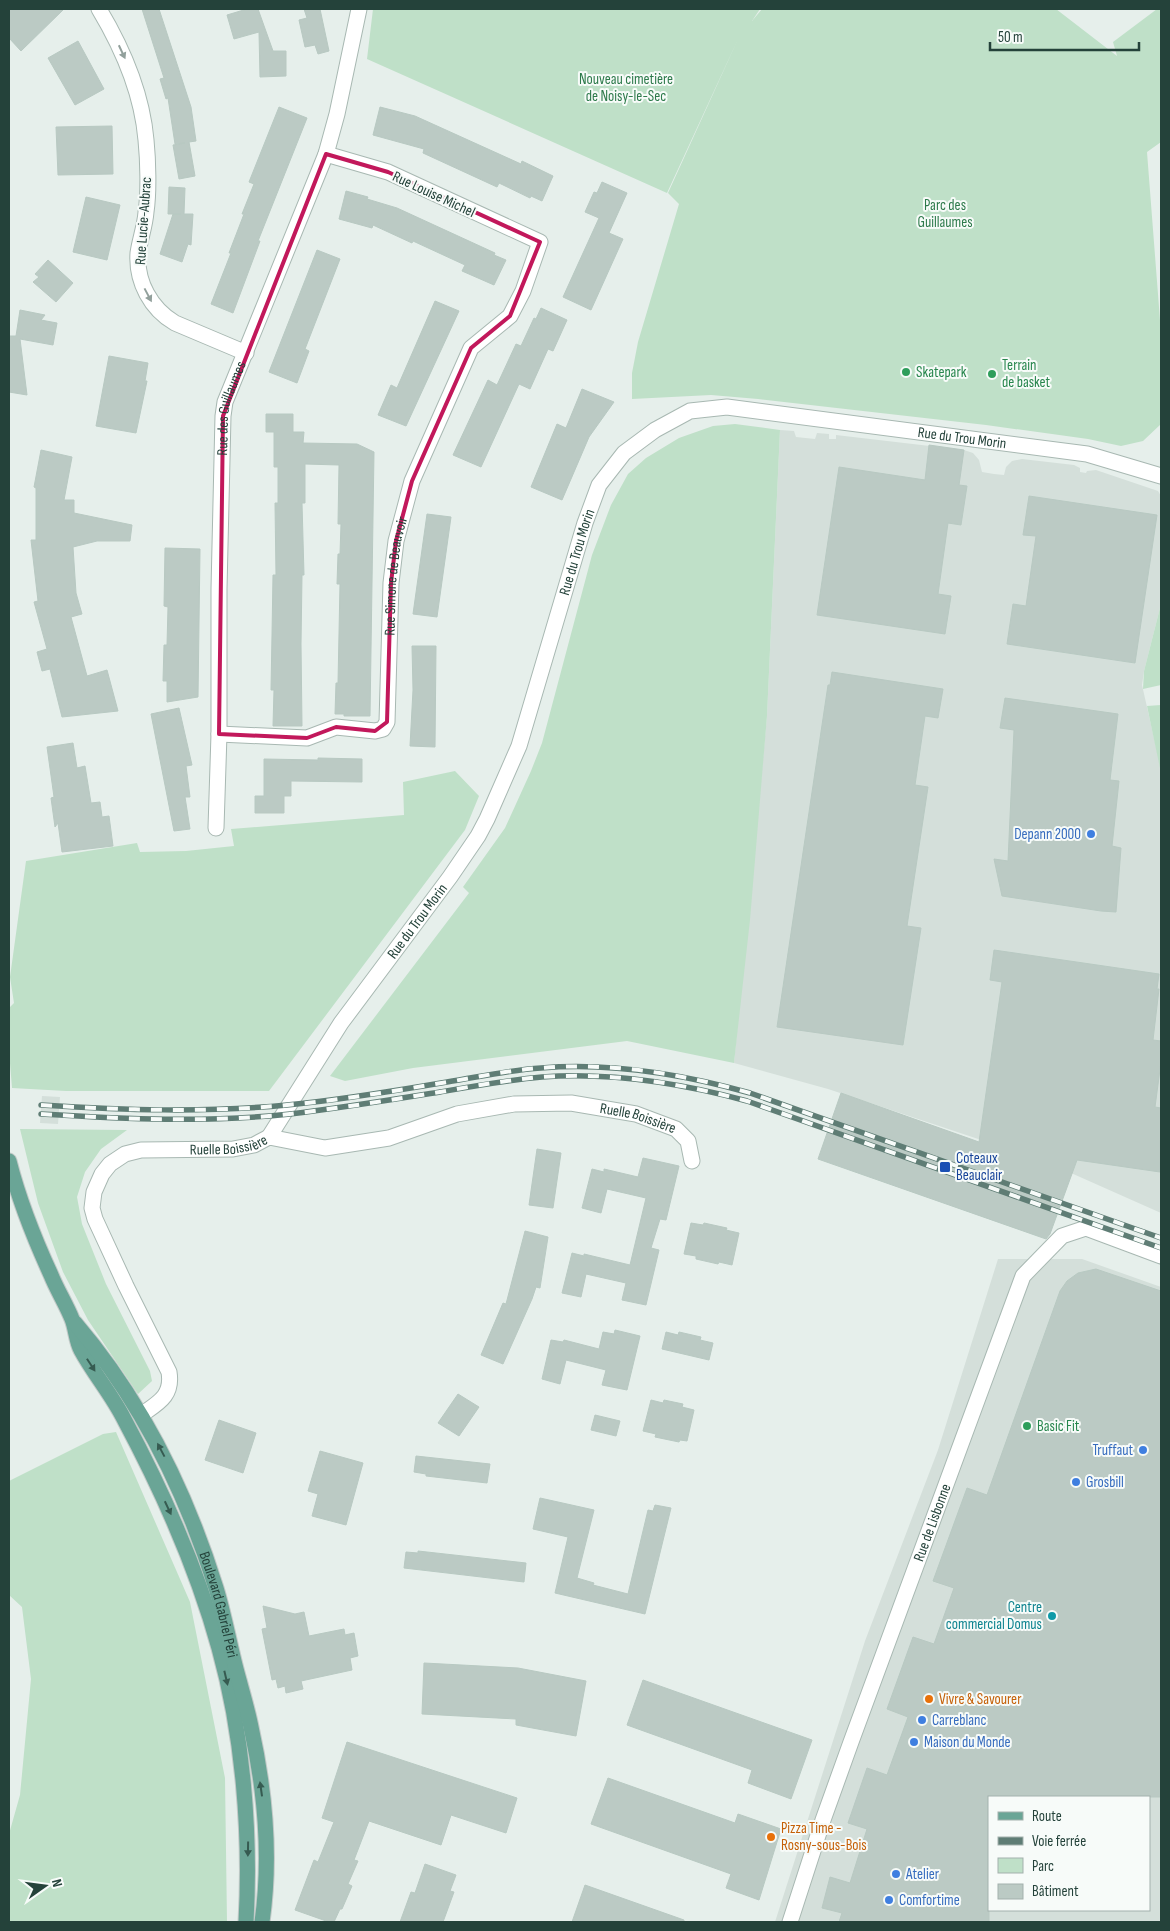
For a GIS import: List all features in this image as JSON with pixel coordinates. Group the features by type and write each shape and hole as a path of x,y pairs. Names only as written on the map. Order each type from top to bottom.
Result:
{"main road":[{"name":"Boulevard Gabriel Péri","path":"9,1161 32,1232 73,1320 80,1349 124,1418 168,1509 195,1573 220,1650 236,1729 243,1783 248,1839 246,1922"},
{"name":"Boulevard Gabriel Péri","path":"73,1320 93,1344 141,1416 174,1476 216,1588 252,1727 263,1804 265,1838 262,1922"}],"street":[{"name":"Rue Lucie-Aubrac","path":"99,9 131,72 146,140 146,212 138,261 143,285 150,300 165,318 246,353"},
{"name":"Rue des Guillaumes","path":"216,828 219,734 219,589 226,402 326,154 337,114 359,9"},
{"name":"Rue Louise Michel","path":"326,154 388,172 540,242 523,291"},
{"name":"Rue Simone de Beauvoir","path":"219,734 307,738 336,727 375,731 383,729 387,722 391,583 396,541 412,481 471,348 510,316 523,291"},
{"name":"Rue du Trou Morin","path":"269,1137 341,1023 450,877 478,836 519,746 585,523 599,485 624,452 655,430 690,412 727,406 1087,454 1161,476"},
{"name":"Ruelle Boissière","path":"141,1416 159,1403 167,1393 171,1383 162,1356 126,1286 95,1219 92,1208 94,1192 102,1174 110,1164 125,1154 142,1150 233,1150 254,1145 269,1137 325,1148 389,1138 457,1114 504,1105 533,1102 572,1103 636,1114 676,1129 688,1141 692,1161"},
{"name":"Rue de Lisbonne","path":"790,1922 838,1776 1023,1276 1062,1236 1086,1228 1161,1256"}],"highlighted area":[{"path":"326,154 388,172 540,242 510,316 471,348 412,481 396,541 391,583 387,722 375,731 336,727 307,738 219,734 223,416"}],"shaded area":[{"path":"780,430 794,431 796,437 815,439 817,433 829,434 829,439 836,439 836,435 964,450 973,453 979,460 982,472 994,474 1004,475 1006,467 1012,461 1022,459 1074,465 1080,468 1080,472 1086,473 1087,471 1096,470 1158,491 1161,496 1161,604 1142,685 1161,769 1161,1213 1044,1161 828,1089 734,1063 767,716"},
{"path":"42,1096 60,1097 58,1124 40,1123"},
{"name":"Centre commercial Domus","path":"998,1259 1082,1259 1161,1287 1161,1922 775,1922 865,1641 938,1450"}],"green space":[{"name":"Parc des Guillaumes","path":"373,9 760,9 752,21 762,9 1056,9 1117,56 1113,42 1157,9 1161,9 1161,142 1147,152 1161,333 1161,424 1143,441 1121,446 1088,439 986,425 758,399 711,395 632,399 632,373 638,342 679,204 668,193 738,39 667,193 367,59"},
{"path":"735,424 780,430 767,716 750,920 734,1063 627,1041 413,1068 345,1081 330,1076 469,893 463,887 505,828 542,743 592,555 611,505 628,474 646,458 679,438 713,426"},
{"path":"1161,604 1161,685 1143,689 1144,671"},
{"path":"1161,705 1161,773 1147,706"},
{"path":"455,771 479,796 465,830 269,1091 66,1091 12,1088 9,1051 9,1008 14,1003 10,977 26,861 137,843 140,852 186,851 234,846 231,829 404,815 403,782"},
{"path":"20,1129 127,1130 101,1149 85,1172 77,1197 82,1224 106,1284 150,1371 152,1381 138,1394 88,1320 63,1272 38,1203"},
{"path":"116,1432 190,1602 225,1778 227,1922 9,1922 9,1834 20,1795 31,1679 22,1607 9,1595 9,1481 103,1434"}],"building":[{"path":"9,9 64,9 21,51 9,38"},
{"path":"142,9 159,9 191,107 196,141 189,142 195,176 179,179 173,145 185,143 175,144 168,98 166,99 160,79 164,78"},
{"path":"247,9 258,9 273,51 286,51 286,76 260,77 259,32 234,39 227,15"},
{"path":"304,9 320,9 329,51 318,54 315,45 305,47 299,20 307,18"},
{"path":"78,41 104,89 75,105 48,58"},
{"path":"279,107 307,118 258,241 260,241 233,313 211,304 231,253 229,253 254,184 249,182"},
{"path":"380,107 415,116 521,164 522,161 553,176 542,201 531,196 530,198 499,183 497,187 423,153 424,149 373,135"},
{"path":"112,126 113,174 58,175 56,127"},
{"path":"602,182 627,193 609,233 623,239 591,310 563,297 599,218 585,212 594,192 597,193"},
{"path":"169,187 185,188 184,214 193,214 191,245 188,244 182,262 160,254 173,214 168,214"},
{"path":"346,191 397,208 495,253 494,255 506,260 494,285 462,271 465,265 413,241 412,243 373,225 372,228 339,219"},
{"path":"86,197 120,205 107,260 73,252"},
{"path":"317,250 340,259 305,349 309,351 297,383 269,372"},
{"path":"48,260 73,283 56,302 33,282 39,277 35,274"},
{"path":"435,301 459,311 406,426 378,415 391,385 397,388"},
{"path":"541,308 567,320 553,351 548,349 530,389 519,384 481,467 453,455 488,380 497,385 516,344 521,346 534,318 536,319"},
{"path":"20,310 45,315 41,320 57,323 53,345 20,339 27,395 9,392 9,336 16,336"},
{"path":"109,356 148,363 145,381 147,381 136,433 96,426"},
{"path":"582,389 614,402 589,437 562,500 531,487 557,424 566,428"},
{"path":"266,414 293,414 293,432 304,432 303,443 357,444 374,452 370,716 335,714 336,683 338,683 340,584 337,584 341,524 338,524 339,465 305,464 305,503 302,503 304,575 302,575 301,644 302,726 273,726 274,690 271,690 273,575 276,575 275,503 278,503 278,467 274,467 274,432 266,432"},
{"path":"929,445 964,450 959,485 967,486 961,525 948,523 938,594 951,596 945,634 817,615 839,467 925,480"},
{"path":"41,450 72,457 64,500 74,500 74,513 132,525 130,541 97,541 73,547 76,593 82,614 71,617 87,676 107,670 118,711 62,717 50,669 42,671 37,652 47,649 34,602 38,601 31,540 36,540 36,488 34,487"},
{"path":"1029,496 1157,515 1135,663 1007,644 1013,604 1026,606 1036,536 1023,535"},
{"path":"427,514 451,517 437,617 413,614"},
{"path":"165,548 200,549 198,697 167,702 167,681 163,681 164,645 167,645 168,607 164,606"},
{"path":"412,646 436,646 435,747 410,746 413,690"},
{"path":"832,672 943,689 938,718 925,716 915,785 928,787 907,926 921,928 903,1045 777,1027 828,685 830,685"},
{"path":"1005,698 1118,714 1110,780 1119,781 1112,846 1121,848 1116,912 1002,896 994,859 1008,861 1014,730 1000,728"},
{"path":"179,708 192,765 186,766 190,797 185,797 190,829 174,831 151,714"},
{"path":"73,743 77,768 85,766 91,803 100,802 102,817 109,816 113,846 62,852 58,823 55,827 51,798 54,797 47,747"},
{"path":"318,758 362,759 362,782 291,781 291,796 284,796 284,813 255,813 255,796 264,796 264,759 318,760"},
{"path":"994,950 1159,974 1153,1040 1161,1041 1161,1062 1155,1107 1161,1108 1160,1172 1077,1160 1050,1234 1046,1239 818,1159 841,1093 979,1142 1002,982 990,980"},
{"path":"537,1149 561,1153 553,1208 529,1205"},
{"path":"643,1158 679,1166 666,1220 660,1219 651,1248 659,1250 646,1305 622,1300 626,1283 586,1274 581,1297 562,1293 572,1253 630,1265 646,1198 607,1189 601,1213 582,1208 592,1169 604,1172 604,1169 638,1177"},
{"path":"691,1223 703,1225 704,1223 727,1228 726,1230 739,1233 732,1265 696,1259 696,1256 684,1254"},
{"path":"525,1231 548,1237 540,1288 536,1287 503,1364 481,1355 503,1303 506,1304"},
{"name":"Centre commercial Domus","path":"1096,1269 1161,1291 1161,1797 988,1796 989,1922 839,1922 842,1913 822,1908 830,1877 850,1883 867,1829 848,1823 867,1768 887,1775 908,1717 887,1709 913,1637 934,1644 954,1588 933,1581 967,1488 987,1495 1060,1291 1067,1281 1078,1273"},
{"path":"615,1330 640,1336 627,1390 602,1385 606,1370 566,1360 560,1384 542,1379 551,1340 563,1342 564,1340 599,1349 603,1332 614,1334"},
{"path":"666,1332 678,1335 679,1332 701,1337 700,1340 713,1343 709,1360 662,1349"},
{"path":"458,1394 479,1407 459,1436 438,1423"},
{"path":"651,1400 663,1403 664,1400 683,1404 682,1407 694,1410 687,1441 680,1440 679,1442 655,1437 656,1434 643,1431"},
{"path":"595,1415 620,1421 616,1436 591,1430"},
{"path":"219,1420 256,1433 243,1473 205,1460"},
{"path":"320,1451 363,1463 346,1525 312,1516 318,1494 308,1491"},
{"path":"416,1456 490,1464 487,1483 426,1476 426,1474 414,1472"},
{"path":"540,1498 594,1510 577,1578 594,1583 593,1585 628,1594 648,1510 653,1511 655,1505 671,1508 645,1614 555,1593 568,1537 533,1529"},
{"path":"418,1551 526,1563 524,1582 404,1568 406,1552 418,1553"},
{"path":"263,1606 295,1614 304,1612 309,1636 344,1629 345,1635 354,1633 358,1656 350,1658 352,1670 301,1681 303,1689 286,1693 285,1686 278,1688 276,1679 272,1680 262,1629 267,1628"},
{"path":"424,1663 518,1668 586,1681 576,1736 516,1725 516,1719 422,1714"},
{"path":"643,1680 812,1740 791,1799 748,1783 752,1770 627,1725"},
{"path":"347,1742 517,1798 506,1833 451,1815 441,1845 369,1821 354,1860 358,1861 348,1884 352,1886 334,1922 295,1910 314,1860 318,1862 334,1822 322,1818"},
{"path":"608,1778 735,1823 738,1814 781,1829 759,1900 726,1888 731,1874 591,1824"},
{"path":"425,1864 456,1875 450,1891 454,1892 443,1922 400,1922 411,1892 415,1893"},
{"path":"585,1885 684,1920 684,1922 572,1922"}],"railway":[{"path":"41,1105 164,1110 256,1108 347,1098 529,1069 594,1067 647,1071 699,1080 750,1093 1161,1238"},
{"path":"41,1114 166,1119 259,1117 328,1109 491,1083 542,1077 594,1076 646,1080 697,1089 747,1101 1161,1248"}],"place":[{"name":"Skatepark","path":"906,372"},
{"name":"Terrain de basket","path":"992,374"},
{"name":"Depann 2000","path":"1091,834"},
{"name":"Coteaux Beauclair","path":"945,1167"},
{"name":"Basic Fit","path":"1027,1426"},
{"name":"Truffaut","path":"1143,1450"},
{"name":"Grosbill","path":"1076,1482"},
{"name":"Centre commercial Domus","path":"1052,1616"},
{"name":"Vivre & Savourer","path":"929,1699"},
{"name":"Carreblanc","path":"922,1720"},
{"name":"Maison du Monde","path":"914,1742"},
{"name":"Pizza Time - Rosny-sous-Bois","path":"771,1837"},
{"name":"Atelier","path":"896,1874"},
{"name":"Comfortime","path":"889,1900"}],"park label":[{"name":"Nouveau cimetière de Noisy-le-Sec","path":"626,88"}]}
